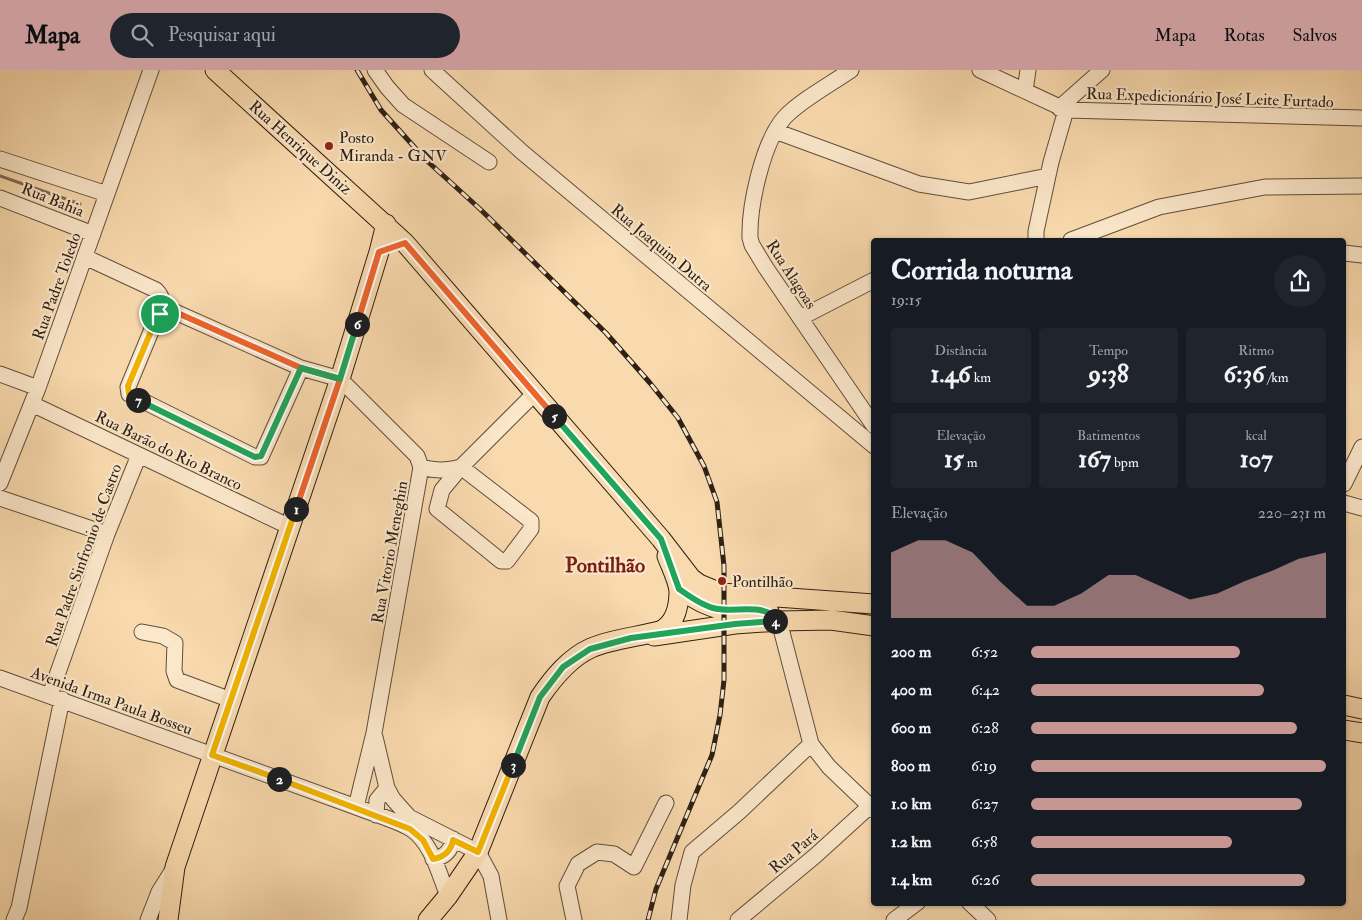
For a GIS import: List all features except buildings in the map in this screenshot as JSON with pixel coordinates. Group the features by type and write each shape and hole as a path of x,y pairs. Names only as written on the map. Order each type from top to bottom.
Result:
{"main road":[{"name":"Rua Henrique Diniz","path":"215,70 405,243 661,539 691,578 699,584 721,593 871,603"},
{"path":"168,920 175,867 340,379 386,224"},
{"path":"379,252 405,243"},
{"path":"428,920 448,896 478,852 540,697 550,682 563,667 590,649 667,628 676,615 679,589 661,539"},
{"path":"679,589 712,608 733,611 767,611 775,614 779,621"},
{"path":"631,638 735,624 779,621 831,620 871,626"},
{"path":"1346,705 1362,709"},
{"path":"1346,730 1362,733"}],"street":[{"name":"Rua Padre Toledo","path":"0,483 38,388 151,70"},
{"path":"375,70 403,105 489,162"},
{"name":"Rua Joaquim Dutra","path":"432,70 522,152 871,443"},
{"name":"Rua Alagoas","path":"851,70 792,110 775,131 757,180 750,238 752,245 766,268 871,422"},
{"path":"980,70 1062,109"},
{"path":"1025,91 1028,70"},
{"path":"1036,238 1036,230 1062,109 1102,70"},
{"name":"Rua Expedicionário José Leite Furtado","path":"1062,109 1362,118"},
{"path":"775,131 919,184 969,192 1048,176"},
{"path":"0,159 103,205"},
{"path":"1077,238 1159,207 1265,187 1362,186"},
{"name":"Rua Bahia","path":"0,198 93,234"},
{"path":"1346,253 1362,255"},
{"path":"85,257 156,290 161,295 163,301 160,314 128,386 129,394 255,457 261,456 264,453 301,368"},
{"path":"800,318 871,282"},
{"path":"160,314 173,311 301,368 340,379"},
{"path":"0,374 38,388"},
{"name":"Rua Vitorio Meneghin","path":"340,379 417,456 421,469 374,733 356,807"},
{"path":"461,467 531,521 531,529 507,561 501,561 440,513 437,506 442,490 461,467 535,393"},
{"name":"Rua Barão do Rio Branco","path":"32,404 290,527"},
{"path":"1346,480 1362,447"},
{"name":"Rua Padre Sinfronio de Castro","path":"14,920 19,908 56,697 107,534 139,455"},
{"path":"421,469 448,471 461,467"},
{"path":"421,469 442,490"},
{"path":"0,498 107,534"},
{"path":"1346,504 1362,508"},
{"path":"779,621 811,744 829,767 871,807"},
{"path":"142,632 163,636 175,643 174,671 177,680 231,700"},
{"name":"Avenida Irma Paula Bosseu","path":"0,678 356,807 410,829 423,840 448,896"},
{"name":"Rua Vitorio Meneghin","path":"374,733 386,788 393,799 409,817 453,840"},
{"path":"679,920 683,885 692,852 739,812 811,744"},
{"path":"376,815 377,800 386,788"},
{"path":"574,920 567,886 578,864 597,852 614,854 634,867 666,803"},
{"name":"Rua Pará","path":"738,920 871,809"},
{"path":"433,859 440,858 447,853 452,847 453,840 478,852 491,876 499,920"},
{"path":"148,920 159,892 175,867"},
{"path":"894,920 913,906"},
{"path":"973,906 988,920"}],"waterway":[{"path":"0,176 80,204"}],"railway":[{"path":"357,70 381,110 426,160 480,209 606,333 650,383 678,418 704,466 717,502 724,566 724,680 720,715 712,755 656,889 648,920"}],"place":[{"name":"Posto Miranda - GNV","path":"329,146"},
{"name":"Pontilhão","path":"722,581"}],"district":[{"name":"Pontilhão","path":"605,565"}],"route":[{"path":"160,314 157,317 128,386 129,394 258,457 264,453 301,368 324,374 340,379 379,252 405,243 661,539 679,589 712,608 733,611 767,611 775,614 779,621 735,624 631,638 590,649 563,667 540,697 478,852 453,840 452,847 447,853 440,858 433,859 423,840 410,829 356,807 212,755 340,379 301,368 173,311 160,314"}]}
